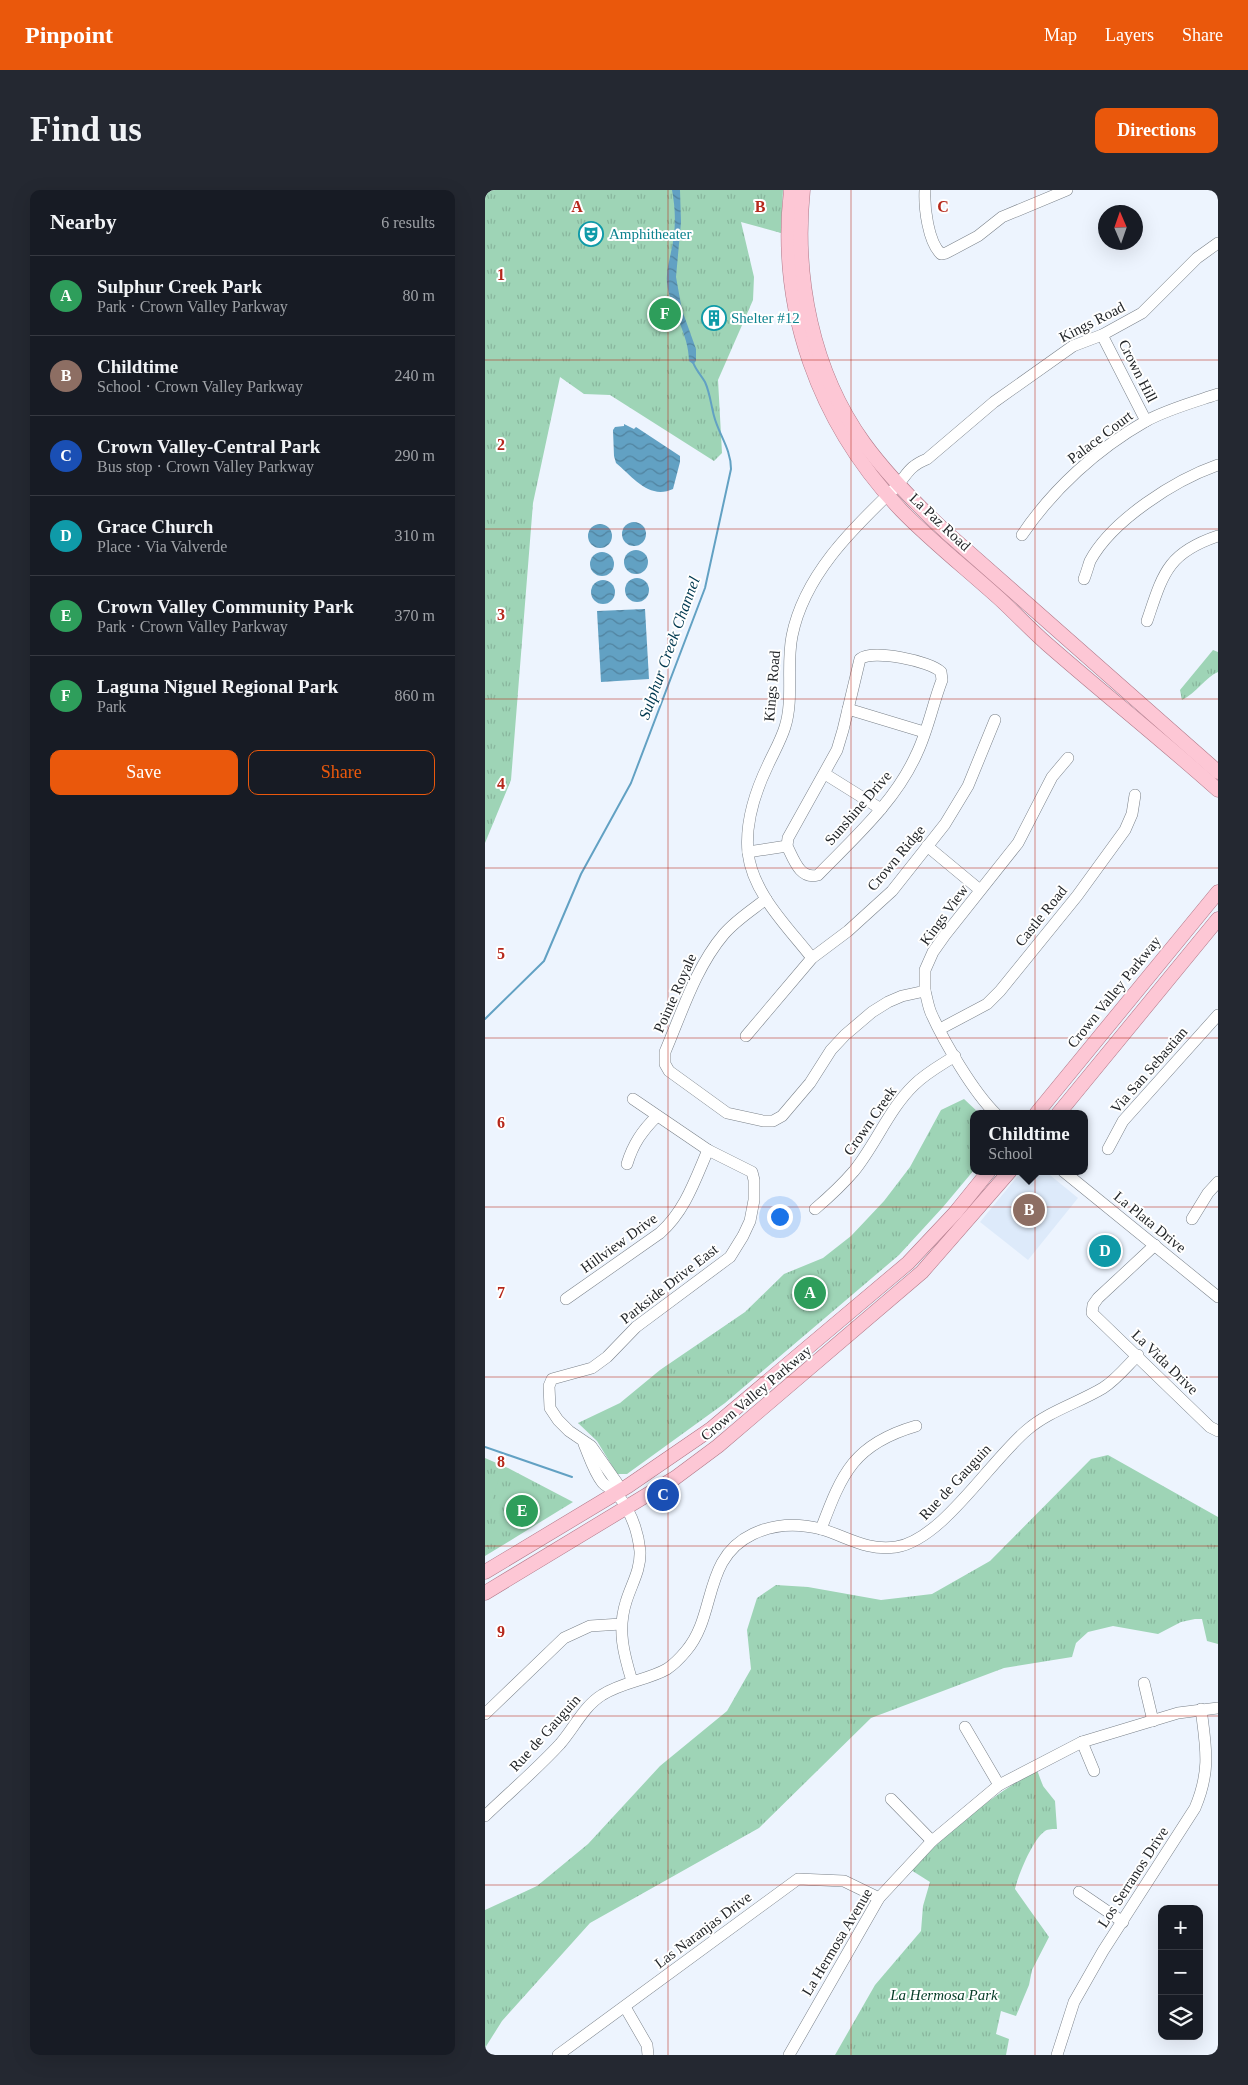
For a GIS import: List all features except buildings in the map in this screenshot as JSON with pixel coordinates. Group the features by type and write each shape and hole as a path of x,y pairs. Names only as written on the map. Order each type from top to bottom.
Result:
{"main road":[{"name":"La Paz Road","path":"791,190 789,269 802,343 822,392 849,445 893,490 1014,593 1218,772"},
{"name":"La Paz Road","path":"803,190 799,235 807,306 817,346 826,371 850,420 893,490 921,529 1046,643 1218,790"},
{"path":"802,343 817,346"},
{"name":"Crown Valley Parkway","path":"1039,1110 1218,892"},
{"path":"1061,1110 1218,919"},
{"name":"Crown Valley Parkway","path":"485,1572 617,1493 711,1429 879,1288 929,1242 986,1175"},
{"name":"Crown Valley Parkway","path":"485,1593 554,1549 626,1509 675,1478 718,1446 886,1305 922,1272 942,1252 1007,1175"}],"street":[{"path":"925,190 927,220 934,243 941,254 947,253 978,236 1002,217 1067,190"},
{"name":"Kings Road","path":"812,958 766,899 752,870 748,852 749,821 759,786 785,725 789,698 791,638 799,608 816,577 864,517 893,490 903,475 917,463 927,459 995,402 1073,346 1102,335 1142,313 1197,258 1218,243"},
{"name":"Crown Hill","path":"1102,335 1146,421"},
{"name":"Palace Court","path":"1022,536 1035,516 1060,487 1109,446 1146,421 1181,406 1218,394"},
{"path":"1084,580 1090,562 1107,538 1137,511 1176,485 1218,465"},
{"path":"1147,621 1162,577 1168,568 1184,552 1196,544 1218,536"},
{"name":"Sunshine Drive","path":"865,655 897,657 936,667 941,672 942,680 924,732 910,767 898,788 881,809 818,875 810,877 803,874 787,846 789,838 837,750 860,659 865,655"},
{"path":"848,709 924,732"},
{"name":"Crown Ridge","path":"746,1036 812,958 848,931 892,891 957,806 968,786 995,720"},
{"name":"Kings View","path":"925,991 925,970 933,952 980,890 1019,844 1052,777 1068,758"},
{"path":"825,774 881,809"},
{"name":"Castle Road","path":"940,1029 987,1004 1005,985 1077,896 1125,830 1132,814 1135,795"},
{"path":"748,852 787,846"},
{"path":"927,846 980,890"},
{"name":"Pointe Royale","path":"766,899 740,918 711,951 701,969 665,1052 665,1064 669,1071 727,1113 763,1121 773,1121 782,1116 805,1090 831,1050 845,1035 872,1012 888,1002 902,996 925,991"},
{"path":"925,991 931,1012 955,1056 985,1103 992,1110"},
{"name":"Via San Sebastian","path":"1108,1149 1123,1120 1218,1015"},
{"name":"Crown Creek","path":"815,1209 854,1170 899,1103 913,1086 929,1072 955,1056"},
{"path":"633,1099 708,1150"},
{"path":"627,1164 632,1148 641,1132 657,1116"},
{"name":"Parkside Drive East","path":"617,1493 603,1483 583,1442 558,1420 550,1408 549,1386 552,1379 592,1368 607,1357 636,1327 730,1256 750,1221 755,1200 755,1180 752,1172 708,1150"},
{"name":"Hillview Drive","path":"566,1299 660,1233 671,1223 685,1204 708,1150"},
{"name":"La Plata Drive","path":"1068,1175 1218,1297"},
{"path":"1192,1219 1208,1193 1218,1182"},
{"name":"La Vida Drive","path":"1155,1245 1098,1298 1093,1305 1092,1313 1211,1427 1218,1431"},
{"name":"Rue de Gauguin","path":"485,1816 560,1744 590,1704 603,1694 667,1669 694,1640 705,1615 710,1588 720,1566 734,1547 752,1535 774,1527 796,1525 821,1529 869,1547 897,1546 919,1538 939,1524 1007,1448 1029,1428 1053,1413 1104,1387 1138,1355"},
{"path":"821,1529 835,1491 847,1469 866,1449 893,1433 916,1426"},
{"path":"617,1493 635,1527 640,1553 636,1578 626,1602 621,1624 623,1652 632,1682"},
{"path":"485,1714 565,1638 590,1626 621,1624"},
{"path":"1144,1683 1153,1721"},
{"name":"La Hermosa Avenue","path":"789,2055 879,1898 932,1841 999,1785 1082,1742 1178,1713 1218,1708"},
{"name":"Los Serranos Drive","path":"1057,2055 1074,2002 1195,1808 1207,1771 1201,1709"},
{"path":"965,1727 999,1785"},
{"path":"1082,1742 1094,1771"},
{"path":"891,1799 932,1841"},
{"name":"Las Naranjas Drive","path":"558,2055 798,1879 844,1881 879,1898"},
{"path":"1079,1892 1123,1922"},
{"path":"625,2007 647,2045 648,2055"}],"shaded area":[{"path":"1019,1175 1050,1175 1078,1198 1028,1260 980,1222"}],"green space":[{"path":"485,190 783,190 781,233 741,222 754,277 753,300 718,380 722,453 714,461 610,395 584,394 560,377 533,503 511,780 485,843"},
{"path":"1213,650 1218,652 1218,672 1182,700 1180,690"},
{"path":"964,1099 976,1110 970,1110 970,1175 943,1207 899,1255 725,1403 627,1474 617,1474 597,1441 578,1423 620,1403 660,1370 745,1312 784,1274 823,1258 851,1236 884,1201 910,1167 941,1110"},
{"path":"1108,1455 1218,1517 1218,1644 1207,1641 1202,1619 1181,1622 1158,1634 1113,1626 1088,1632 1076,1643 1072,1657 1004,1668 871,1718 759,1828 590,1923 502,2021 485,2048 485,1910 537,1886 588,1844 660,1766 727,1711 751,1669 747,1630 757,1598 776,1585 808,1587 881,1600 932,1594 990,1561 1091,1459"},
{"path":"485,1458 508,1468 573,1502 485,1556"},
{"path":"485,1473 499,1478 485,1526"},
{"name":"La Hermosa Park","path":"1037,1770 1043,1786 1055,1801 1057,1829 1049,1829 1040,1835 1031,1849 1015,1889 1049,1937 1032,1970 1029,1985 1016,2016 1001,2011 996,2034 1009,2039 1006,2055 835,2055 875,1985 921,1931 923,1906 930,1882 911,1870 940,1841 986,1803"}],"water":[{"path":"672,190 680,190 681,222 676,277 682,310 696,349 696,361 693,364 689,361 686,341 667,283 667,271 675,229"},
{"path":"624,424 634,429 636,427 680,456 673,489 656,492 649,489 635,480 616,463 613,430 615,427 624,426"},
{"path":"634,522 643,525 646,534 643,543 634,546 625,543 622,534 625,525"},
{"path":"600,524 609,527 612,536 609,545 600,548 591,545 588,536 591,527"},
{"path":"636,550 645,553 648,562 645,571 636,574 627,571 624,562 627,553"},
{"path":"602,552 611,555 614,564 611,573 602,576 593,573 590,564 593,555"},
{"path":"637,578 646,581 649,590 646,599 637,602 628,599 625,590 628,581"},
{"path":"603,580 612,583 615,592 612,601 603,604 594,601 591,592 594,583"},
{"path":"645,609 649,679 601,682 597,611"}],"waterway":[{"name":"Sulphur Creek Channel","path":"485,1019 544,961 581,874 631,783 705,588 731,469 727,448 716,423 707,386 693,362"},
{"name":"Sulphur Creek Channel","path":"485,1447 572,1477"}],"place":[{"name":"Amphitheater","path":"591,234"},
{"name":"Laguna Niguel Regional Park","path":"665,314"},
{"name":"Shelter #12","path":"714,318"},
{"name":"Childtime","path":"1029,1210"},
{"name":"Grace Church","path":"1105,1251"},
{"name":"Sulphur Creek Park","path":"810,1293"},
{"name":"Crown Valley-Central Park","path":"663,1495"},
{"name":"Crown Valley Community Park","path":"522,1511"}]}
